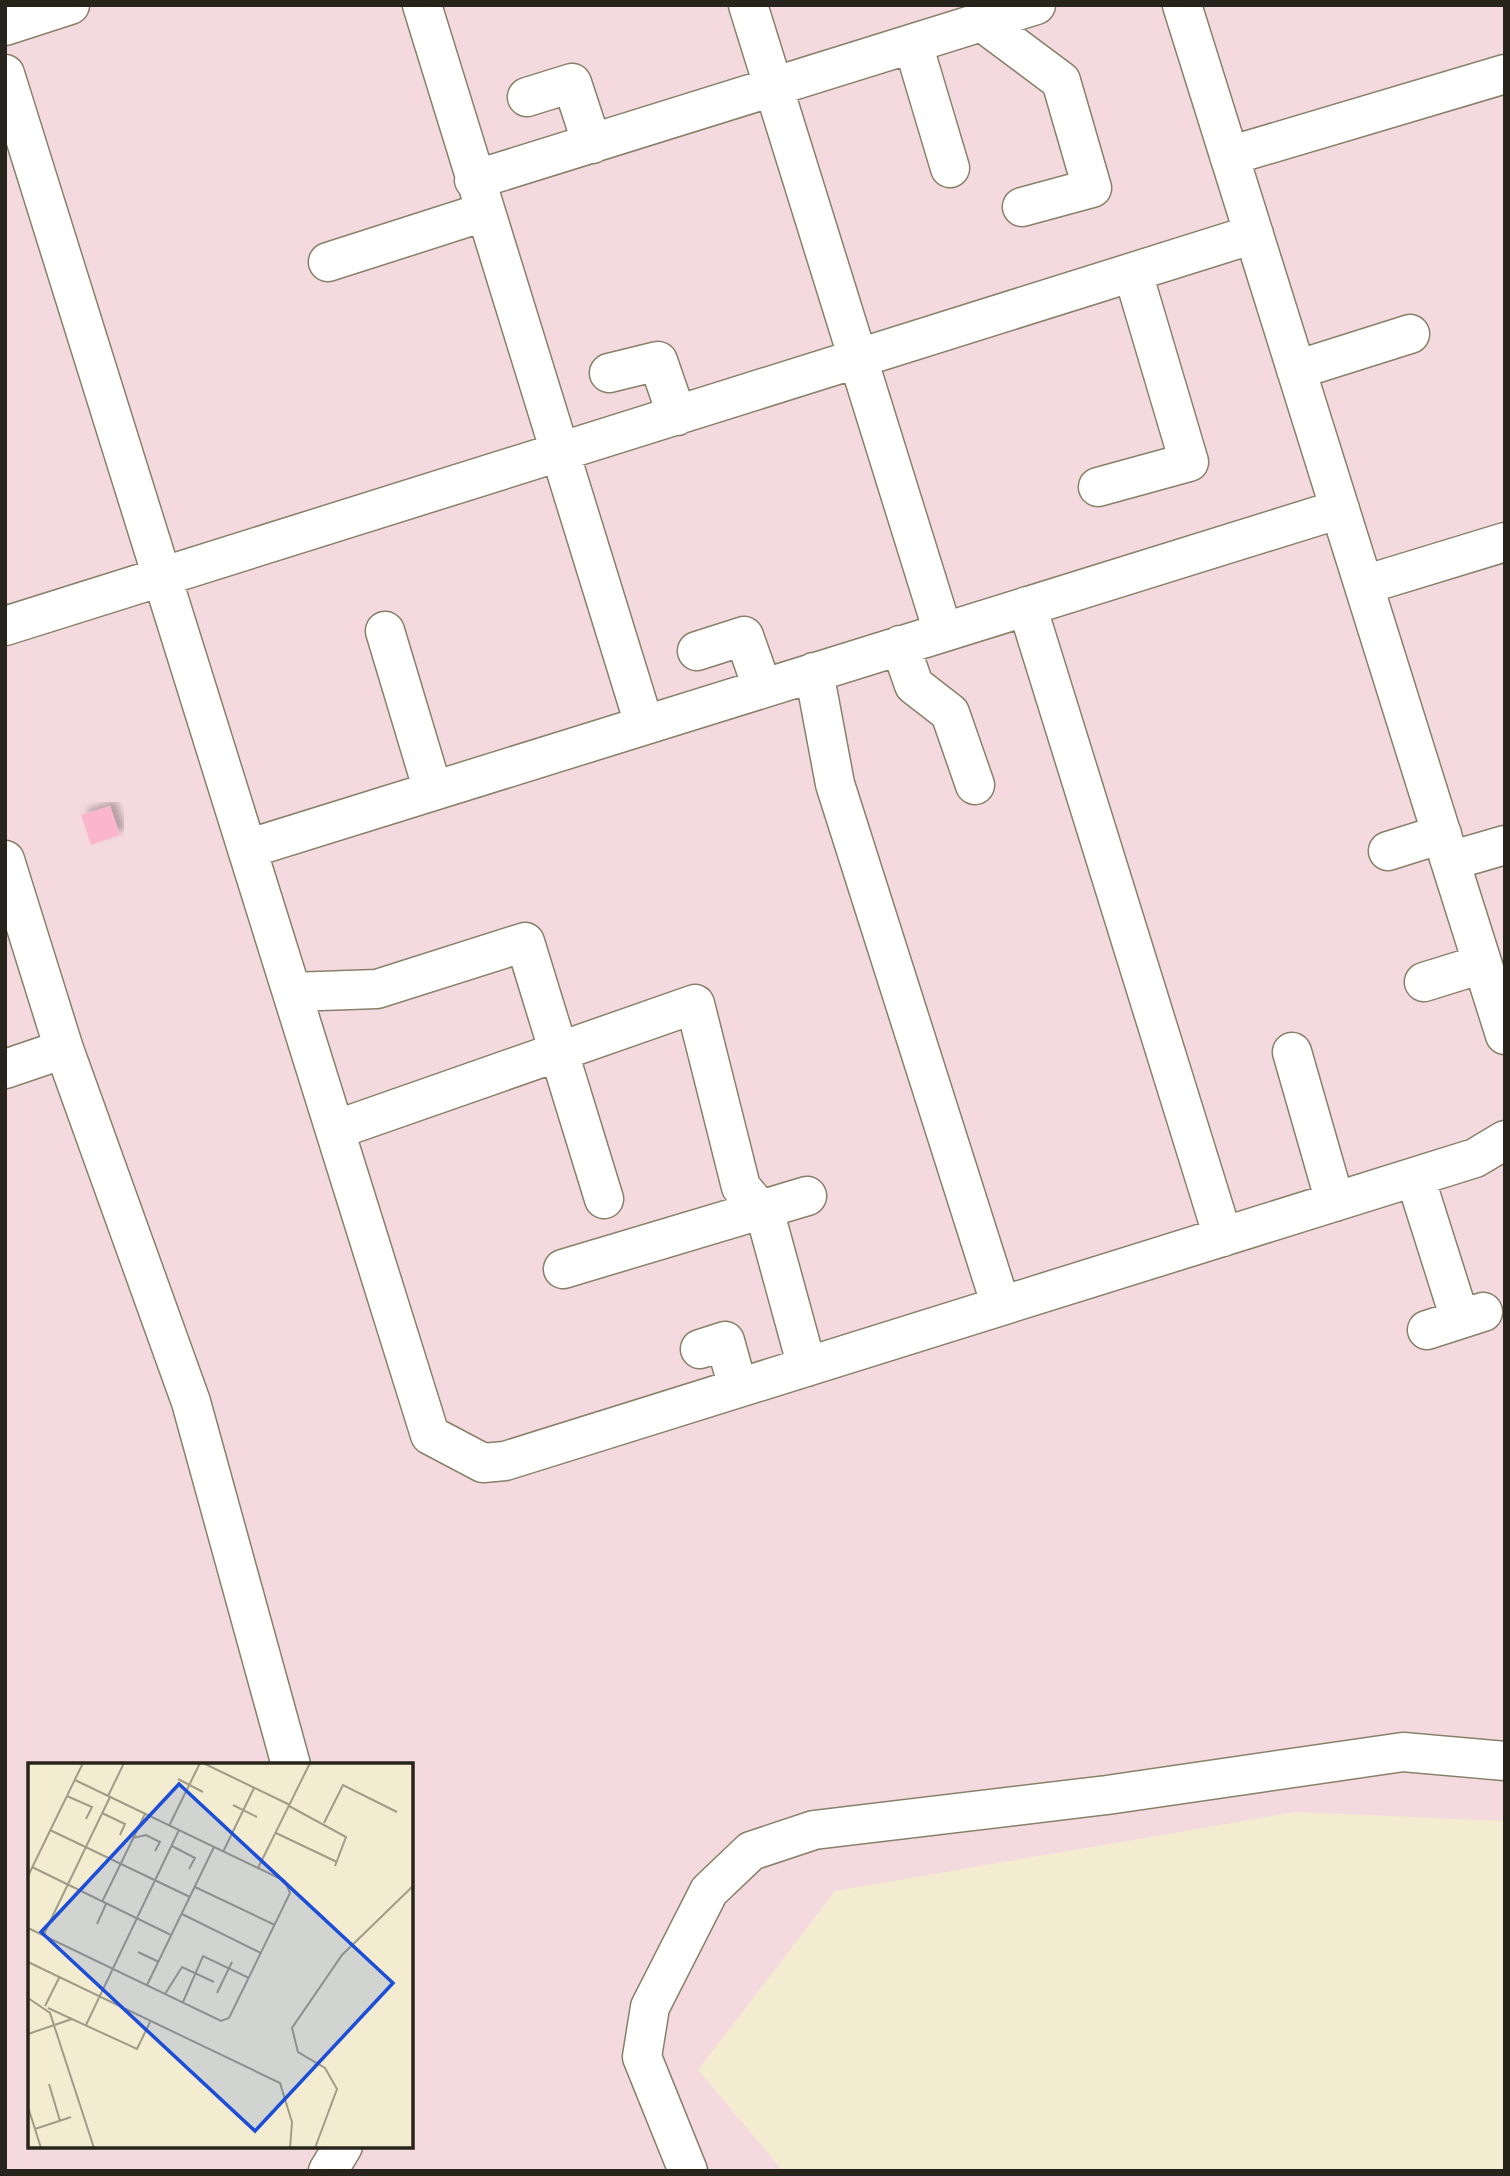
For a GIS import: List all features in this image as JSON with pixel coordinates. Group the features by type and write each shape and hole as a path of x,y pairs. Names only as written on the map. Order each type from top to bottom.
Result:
{"street":[{"path":"5,26 69,5"},
{"path":"422,5 644,724"},
{"path":"748,5 943,632"},
{"path":"328,262 592,144 1036,5"},
{"path":"1182,5 1505,1035"},
{"path":"982,22 1061,81 1091,188 1022,207"},
{"path":"913,44 950,167"},
{"path":"5,74 430,1434 454,1450 483,1463 505,1461 1475,1158 1505,1140"},
{"path":"1229,156 1505,75"},
{"path":"527,97 572,83 592,144"},
{"path":"5,626 1254,234"},
{"path":"1098,487 1189,463 1132,273"},
{"path":"1296,370 1410,334"},
{"path":"608,373 658,361 677,416"},
{"path":"247,849 1340,509"},
{"path":"1364,585 1505,542"},
{"path":"1027,606 1223,1237"},
{"path":"385,631 433,791"},
{"path":"697,650 744,636 762,687"},
{"path":"900,645 914,685 950,713 975,785"},
{"path":"814,672 835,784 1001,1306"},
{"path":"1388,851 1505,845"},
{"path":"5,860 64,1049 191,1402 290,1763"},
{"path":"292,992 377,989 525,942 604,1199"},
{"path":"1424,982 1482,964"},
{"path":"335,1130 695,1004 741,1187 766,1217 807,1367"},
{"path":"5,1069 64,1049"},
{"path":"1292,1052 1335,1202"},
{"path":"1415,1177 1457,1321"},
{"path":"563,1269 807,1196"},
{"path":"700,1349 725,1341 738,1388"},
{"path":"688,2171 642,2057 650,2007 709,1891 751,1850 814,1830 1107,1795 1403,1752 1505,1761"},
{"path":"327,2171 342,2148"}],"shaded area":[{"path":"5,5 1505,5 1505,1821 1295,1812 835,1891 698,2070 783,2171 5,2171"}],"building":[{"path":"110,806 120,835 91,845 81,815"}]}
